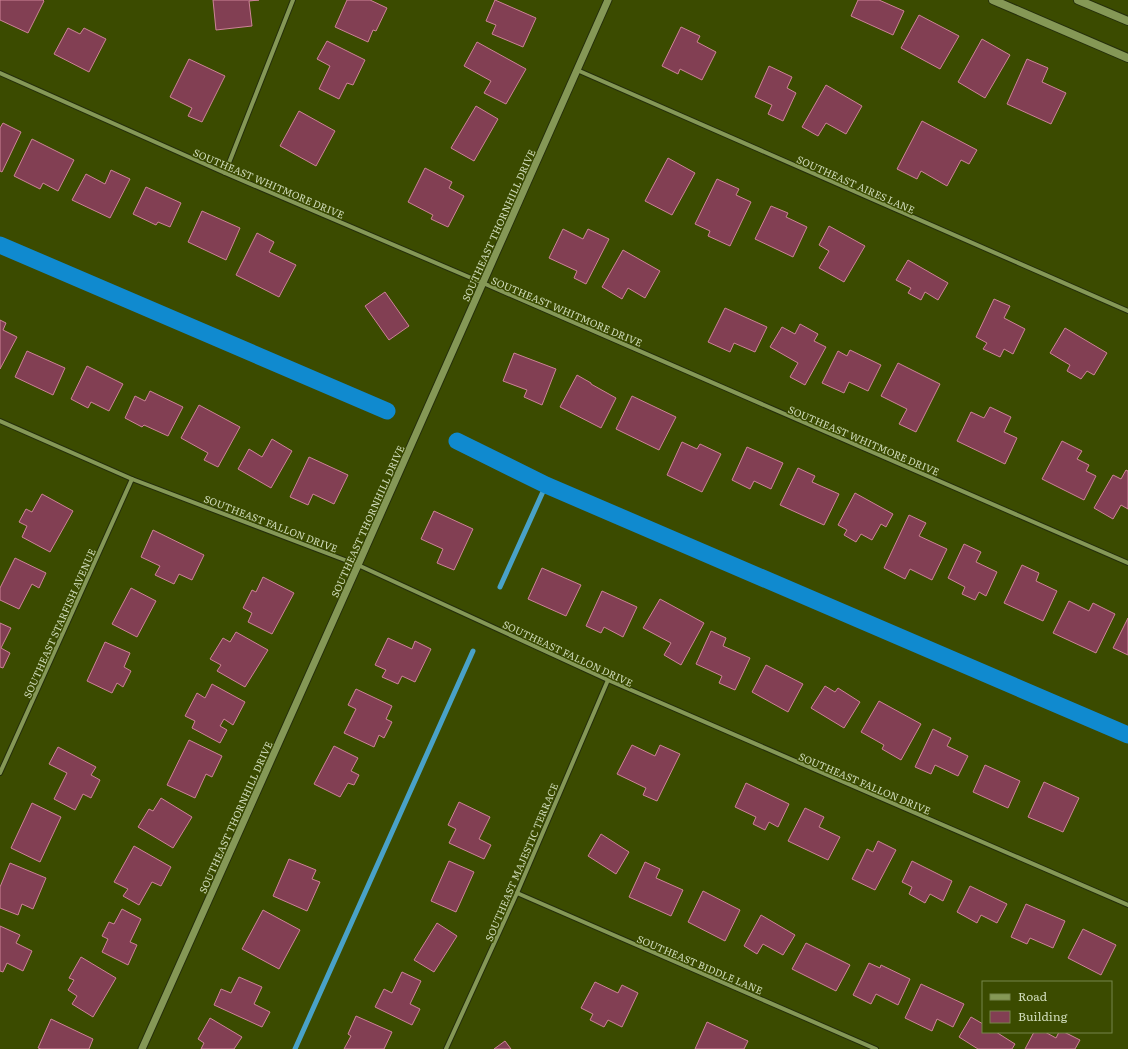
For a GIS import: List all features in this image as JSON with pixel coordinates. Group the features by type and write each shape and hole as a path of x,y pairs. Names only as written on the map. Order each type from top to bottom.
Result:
{"main road":[{"path":"993,0 1128,58"},
{"path":"1078,0 1128,21"}],"street":[{"path":"224,173 293,0"},
{"name":"SOUTHEAST THORNHILL DRIVE","path":"142,1049 608,0"},
{"name":"SOUTHEAST AIRES LANE","path":"578,70 1128,312"},
{"name":"SOUTHEAST WHITMORE DRIVE","path":"0,73 224,173 483,283 1128,563"},
{"name":"SOUTHEAST FALLON DRIVE","path":"0,421 132,479 358,565 608,680 1128,905"},
{"name":"SOUTHEAST STARFISH AVENUE","path":"0,773 132,479"},
{"name":"SOUTHEAST MAJESTIC TERRACE","path":"446,1049 517,893 608,680"},
{"name":"SOUTHEAST BIDDLE LANE","path":"517,893 876,1049"}],"building":[{"path":"0,0 44,1 28,33 0,20"},
{"path":"213,0 259,0 249,1 252,26 216,30"},
{"path":"347,0 370,0 387,8 376,31 373,30 368,42 335,27"},
{"path":"495,0 536,18 523,47 492,34 496,25 486,21"},
{"path":"858,0 879,0 904,11 893,35 851,16"},
{"path":"919,15 959,36 940,69 901,48"},
{"path":"681,27 700,36 697,42 716,52 702,80 680,69 678,74 662,66"},
{"path":"68,28 80,34 84,28 106,39 89,72 54,54"},
{"path":"982,39 1010,55 985,98 958,82"},
{"path":"327,41 365,60 353,85 347,83 339,99 319,89 330,66 317,59"},
{"path":"477,42 526,69 506,104 484,93 491,81 464,66"},
{"path":"189,59 225,76 202,122 188,116 192,108 170,97"},
{"path":"1027,59 1048,68 1042,82 1066,93 1051,124 1007,104"},
{"path":"769,66 792,77 787,88 796,93 783,121 768,114 772,105 755,97"},
{"path":"826,85 862,106 846,134 826,123 818,136 802,127"},
{"path":"476,106 498,119 474,161 451,148"},
{"path":"299,111 335,131 316,166 280,146"},
{"path":"922,121 977,150 969,164 961,160 947,186 921,171 917,179 897,169"},
{"path":"3,123 21,132 2,172 0,171 0,128"},
{"path":"32,139 74,160 58,191 43,183 40,189 14,176"},
{"path":"668,158 695,173 672,215 645,201"},
{"path":"425,168 452,182 449,188 464,196 448,227 431,219 433,215 408,202"},
{"path":"111,170 130,179 110,218 72,200 86,174 105,184"},
{"path":"717,179 739,189 736,195 751,202 730,246 708,236 710,231 695,224"},
{"path":"146,187 181,203 170,227 158,222 156,225 133,214"},
{"path":"771,206 788,213 786,217 807,227 793,257 755,239"},
{"path":"202,211 240,228 226,260 188,242"},
{"path":"829,226 865,246 844,282 819,268 829,251 819,245"},
{"path":"563,229 583,239 588,229 609,239 586,284 574,278 577,271 549,258"},
{"path":"257,233 274,242 269,252 296,265 279,297 236,275"},
{"path":"623,250 660,271 645,298 628,288 622,299 602,287"},
{"path":"908,260 948,283 938,300 925,292 921,300 908,293 911,288 896,280"},
{"path":"385,292 409,326 389,340 365,306"},
{"path":"994,299 1010,306 1004,318 1025,329 1013,354 1004,349 1000,357 983,349 987,343 976,337"},
{"path":"725,308 767,327 755,352 734,343 730,352 708,342"},
{"path":"0,320 6,323 3,330 17,337 0,369"},
{"path":"800,324 818,334 814,341 826,347 805,385 790,377 798,363 770,347 782,327 795,334"},
{"path":"1065,328 1107,353 1094,375 1087,371 1081,379 1067,371 1070,365 1050,353"},
{"path":"850,350 881,365 868,391 849,382 844,393 822,383 838,351 847,356"},
{"path":"27,351 65,368 53,395 15,377"},
{"path":"514,353 556,369 542,405 524,397 527,390 503,381"},
{"path":"898,363 940,384 916,432 899,424 907,409 881,396"},
{"path":"87,366 123,384 109,411 91,402 88,408 71,399"},
{"path":"577,375 616,398 601,428 560,407"},
{"path":"150,391 183,407 168,436 144,425 142,427 125,418 135,396 145,401"},
{"path":"632,396 676,417 659,450 616,429"},
{"path":"199,405 240,427 218,467 204,460 208,453 181,438"},
{"path":"990,407 1011,417 1004,432 1017,438 1005,464 957,441 971,412 984,418"},
{"path":"272,439 292,451 271,488 238,469 249,449 262,457"},
{"path":"1062,441 1082,451 1077,459 1089,465 1086,471 1096,476 1084,500 1042,479"},
{"path":"682,442 697,449 700,444 721,454 702,492 667,475"},
{"path":"747,447 783,463 771,489 754,481 750,489 732,480"},
{"path":"309,457 348,475 334,504 313,494 308,505 290,497"},
{"path":"798,468 815,476 812,482 839,494 824,525 780,505"},
{"path":"1126,470 1128,471 1128,509 1121,505 1113,519 1094,508 1113,475 1121,479"},
{"path":"855,493 893,514 886,527 881,524 872,540 861,534 856,542 844,535 847,530 838,525"},
{"path":"42,494 73,511 50,552 22,537 27,526 19,522 26,509 32,512"},
{"path":"434,511 473,529 454,570 437,563 443,549 421,539"},
{"path":"909,515 926,523 919,536 947,549 932,580 910,569 905,579 884,568"},
{"path":"153,530 204,555 192,580 179,574 174,584 155,575 160,566 141,557"},
{"path":"964,544 981,552 976,562 997,572 986,596 979,592 975,600 962,594 965,587 948,578"},
{"path":"15,558 46,573 39,588 32,584 19,609 0,600 0,588"},
{"path":"1022,565 1039,573 1036,581 1057,591 1043,621 1004,603"},
{"path":"542,568 581,585 566,616 528,599"},
{"path":"263,577 294,593 272,634 248,622 252,613 243,608 252,590 256,592"},
{"path":"131,588 156,601 137,637 112,624"},
{"path":"602,591 637,607 623,637 604,627 601,633 586,626"},
{"path":"660,599 704,623 681,665 664,655 671,643 643,628"},
{"path":"1069,601 1089,611 1093,603 1115,614 1096,653 1053,633"},
{"path":"1128,618 1128,655 1113,648"},
{"path":"0,623 11,628 1,648 10,653 3,668 0,667"},
{"path":"711,631 726,638 723,646 750,658 735,690 719,683 722,676 696,664"},
{"path":"236,632 268,650 245,687 217,671 221,665 210,659 223,638 230,642"},
{"path":"388,638 412,649 415,641 431,649 415,682 402,676 398,684 382,677 386,670 375,665"},
{"path":"105,642 130,653 124,667 131,671 123,687 117,683 112,693 87,681"},
{"path":"766,665 803,684 788,712 752,692"},
{"path":"212,684 245,702 233,725 224,719 220,726 227,730 220,743 192,728 195,721 185,716 197,693 205,698"},
{"path":"825,686 835,692 838,688 860,702 844,728 811,708"},
{"path":"356,689 392,706 386,719 392,722 384,738 379,735 374,747 344,733 356,709 348,705"},
{"path":"879,701 921,724 901,760 882,749 884,745 861,732"},
{"path":"933,729 951,738 947,746 968,756 958,776 935,765 931,774 915,767"},
{"path":"189,740 222,756 212,777 206,774 195,798 167,785"},
{"path":"632,745 655,756 660,745 680,754 657,801 643,795 646,788 617,774"},
{"path":"334,746 358,758 351,771 359,775 354,785 348,783 340,797 314,784"},
{"path":"58,747 96,767 91,775 100,780 91,798 83,794 75,810 54,799 67,773 49,764"},
{"path":"985,765 1020,781 1008,808 973,792"},
{"path":"1044,782 1079,798 1063,832 1028,817"},
{"path":"746,783 789,804 778,827 769,822 765,830 753,824 756,817 735,807"},
{"path":"161,798 192,817 173,848 138,827 149,809 153,811"},
{"path":"459,802 490,817 479,839 491,845 484,859 449,843 456,829 448,825"},
{"path":"32,803 61,817 40,862 11,848"},
{"path":"805,808 824,817 819,827 840,837 828,860 788,841"},
{"path":"601,834 629,852 616,874 588,856"},
{"path":"878,841 896,850 875,890 852,879 867,849 873,852"},
{"path":"134,846 171,867 161,886 152,882 139,905 123,896 128,889 114,882"},
{"path":"289,859 316,870 312,879 320,882 307,911 273,896"},
{"path":"449,861 474,872 456,912 431,901"},
{"path":"912,861 952,881 943,901 930,894 925,903 909,894 912,887 902,882"},
{"path":"645,862 660,869 656,878 683,890 671,916 629,897"},
{"path":"10,863 46,878 33,909 22,904 18,915 0,908 0,887"},
{"path":"970,886 1007,904 997,923 981,915 977,923 957,912"},
{"path":"703,891 740,910 725,941 688,922"},
{"path":"1026,904 1065,921 1053,948 1030,938 1027,944 1011,937"},
{"path":"122,909 141,919 130,942 137,945 128,965 102,952 108,939 102,936 109,922 114,924"},
{"path":"263,910 300,930 279,969 242,949"},
{"path":"761,915 795,935 783,955 763,944 757,954 744,946"},
{"path":"437,923 457,936 434,972 414,960"},
{"path":"0,926 20,935 16,943 32,951 23,971 7,963 3,972 0,971"},
{"path":"1083,929 1116,945 1101,975 1068,958"},
{"path":"806,943 850,965 836,991 792,969"},
{"path":"81,957 116,978 93,1017 72,1004 77,996 68,990 74,980 69,978"},
{"path":"869,963 880,968 881,965 910,979 898,1005 876,994 871,1004 853,995"},
{"path":"402,972 421,981 410,1004 420,1009 412,1025 375,1007 384,989 392,993"},
{"path":"239,977 262,987 254,1004 270,1012 262,1027 214,1005 221,989 231,993"},
{"path":"595,982 618,993 622,985 638,993 622,1027 608,1020 604,1027 590,1020 593,1014 581,1008"},
{"path":"921,984 964,1004 953,1027 937,1019 932,1031 905,1018"},
{"path":"356,1016 392,1032 384,1049 344,1049 351,1036 348,1034"},
{"path":"971,1017 982,1023 982,1033 998,1033 1015,1044 1012,1049 978,1049 959,1037"},
{"path":"210,1018 242,1037 234,1049 201,1049 204,1043 198,1039"},
{"path":"51,1019 93,1039 89,1049 38,1048"},
{"path":"707,1022 748,1041 744,1049 695,1049"},
{"path":"1033,1033 1047,1033 1056,1038 1058,1033 1066,1033 1080,1040 1075,1049 1025,1049"},
{"path":"505,1041 511,1049 494,1049"}],"waterway":[{"path":"0,245 387,411"},
{"path":"457,441 546,485 1128,735"},
{"path":"500,587 546,485"},
{"path":"295,1049 473,651"}]}
